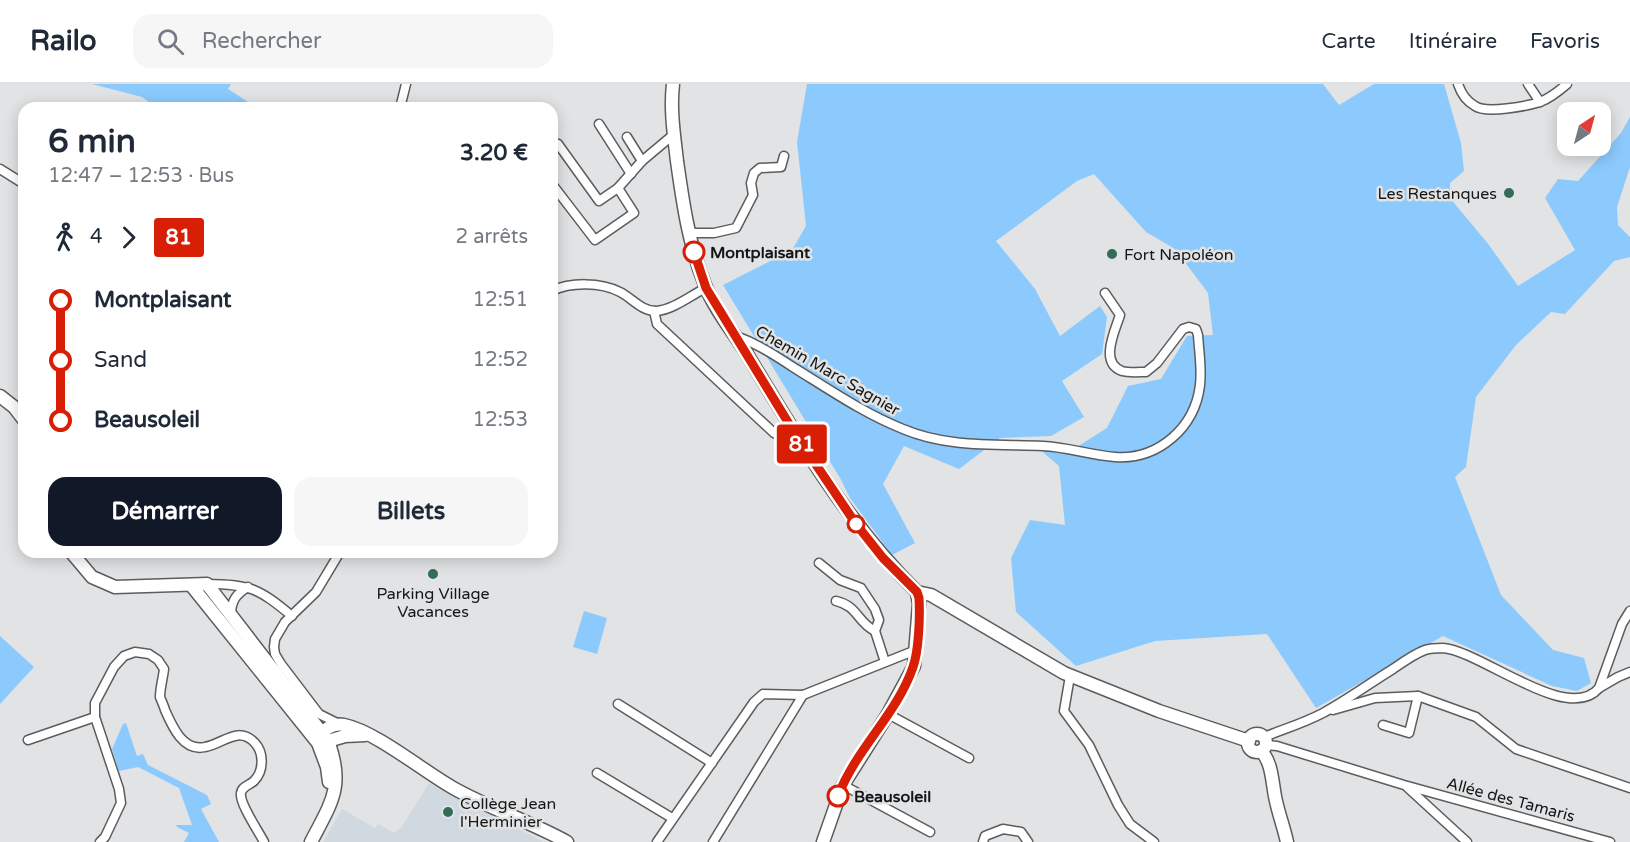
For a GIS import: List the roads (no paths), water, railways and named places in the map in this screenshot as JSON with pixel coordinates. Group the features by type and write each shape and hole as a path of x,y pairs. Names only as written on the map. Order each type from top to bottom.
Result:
{"street":[{"path":"402,102 406,84"},
{"path":"674,84 671,112 684,215 706,288 794,432 856,524 883,558 917,592 931,595 1070,676 1159,711 1249,741 1251,749 1256,752 1264,744 1324,712 1415,655 1435,648 1456,651 1527,685 1571,699 1584,699 1593,695 1599,688 1630,672"},
{"path":"1458,84 1464,97 1475,107 1481,109 1516,107 1540,102 1567,84"},
{"path":"1528,84 1540,102"},
{"path":"599,124 631,174"},
{"path":"558,144 599,201 618,188 642,161 673,135"},
{"path":"627,137 642,161"},
{"path":"689,233 714,233 736,228 753,195 751,183 754,173 760,168 781,167 784,156"},
{"path":"0,169 18,180"},
{"path":"558,192 595,240 634,213 618,188"},
{"path":"558,289 573,284 609,288 644,308 654,311 664,309 706,288"},
{"name":"Chemin Marc Sagnier","path":"736,336 755,343 830,390 887,422 931,438 958,444 1060,447 1116,457 1153,451 1169,442 1192,413 1200,385 1198,335 1196,329 1189,327 1184,329 1157,363 1146,372 1123,372 1114,366 1108,352 1120,315 1105,293"},
{"path":"654,311 657,324 774,433 782,437 794,432"},
{"path":"0,396 18,412"},
{"path":"76,558 92,577 115,587 207,584 248,587 266,594 292,616"},
{"path":"336,558 316,592 285,622 275,639 275,654 319,714 367,735 457,790 567,842"},
{"path":"819,563 840,580 861,588 875,609 879,620 875,631 885,662"},
{"path":"207,584 322,738 335,764 335,792 332,806 312,840"},
{"path":"191,585 259,669 322,738"},
{"path":"231,619 234,598 248,587"},
{"path":"823,842 843,785 888,714 914,666 919,604 917,592"},
{"path":"836,601 848,604 868,627 875,631"},
{"path":"1599,688 1622,624 1630,612"},
{"path":"657,842 754,702 763,694 802,695 916,650"},
{"path":"100,842 105,837 121,802 119,789 95,717 95,703 114,666 124,656 135,652 149,654 158,660 164,669 160,697 170,723 184,742 194,748 206,747 235,734 246,736 256,744 262,765 254,781 243,788 240,794 264,842"},
{"path":"1070,676 1064,711 1089,746 1130,824 1154,842"},
{"path":"713,842 802,695"},
{"path":"1324,712 1375,698 1418,696 1476,717 1516,749 1630,788"},
{"path":"1383,725 1409,733 1418,696"},
{"path":"618,704 712,763"},
{"path":"888,714 969,758"},
{"path":"28,740 95,717"},
{"path":"322,738 341,724"},
{"path":"322,738 367,735"},
{"path":"1264,744 1264,754 1287,842"},
{"name":"Allée des Tamaris","path":"1264,744 1610,842"},
{"path":"597,773 672,818"},
{"path":"843,785 930,832"},
{"path":"1404,785 1467,842"},
{"path":"984,842 985,836 1003,829 1021,832 1028,842"}],"place":[{"name":"Les Restanques","path":"1509,193"},
{"name":"Montplaisant","path":"694,252"},
{"name":"Fort Napoléon","path":"1112,254"},
{"name":"Parking Village Vacances","path":"433,574"},
{"name":"Beausoleil","path":"838,796"},
{"name":"Collège Jean l'Herminier","path":"448,812"}]}
